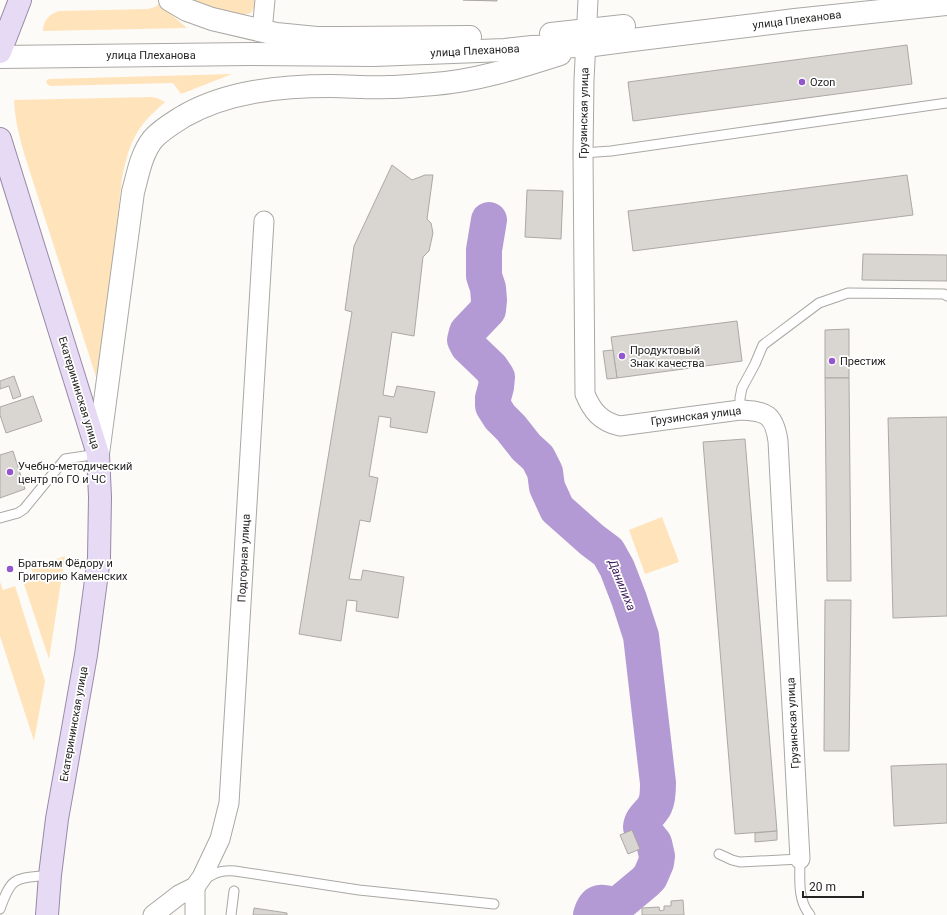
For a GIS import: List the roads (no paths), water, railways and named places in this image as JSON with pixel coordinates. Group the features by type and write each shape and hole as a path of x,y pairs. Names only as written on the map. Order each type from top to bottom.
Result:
{"main road":[{"path":"0,52 20,0"},
{"path":"170,0 187,10 206,17 262,31 296,36 343,38 532,36 586,38 740,14 870,11 947,4"},
{"path":"98,454 133,192 139,166 144,154 152,140 166,127 190,113 210,104 256,92 301,87 388,87 435,84 497,73 586,38"},
{"name":"улица Плеханова","path":"0,57 242,54 381,55 546,47 586,38"},
{"name":"Екатерининская улица","path":"0,139 98,454 100,518 99,566 86,655 58,812 50,875 47,915"}],"street":[{"path":"262,31 265,0"},
{"name":"Грузинская улица","path":"588,0 583,153 585,394 596,414 603,420 620,426 740,410 755,410 766,414 771,418 775,425 778,441 800,859"},
{"name":"Подгорная улица","path":"195,887 202,877 220,839 229,803 264,221"},
{"path":"153,915 179,895 195,887 195,915"}],"lane":[{"path":"583,153 611,151 947,103"},
{"path":"740,410 742,388 763,345 819,303 848,293 944,294 947,296"},
{"path":"0,518 18,513 24,509 31,498 65,459 98,454"},
{"path":"718,854 740,862 800,859 801,893 805,907 810,915"},
{"path":"195,887 212,874 221,870 229,870 359,890 494,904"},
{"path":"0,910 6,891 15,881 21,878 50,875"},
{"path":"230,915 234,891"}],"waterway":[{"name":"Данилиха","path":"489,220 484,250 484,276 488,288 488,310 467,332 465,340 468,346 491,368 497,377 493,406 500,417 526,447 538,458 545,472 547,487 557,509 608,552 617,568 641,636 658,783 656,803 643,821 641,827 654,843 657,856 656,863 650,877 621,902 612,905 598,903 594,907 591,915"}],"place":[{"name":"Ozon","path":"802,82"},
{"name":"Продуктовый Знак качества","path":"622,356"},
{"name":"Престиж","path":"832,361"},
{"name":"Учебно-методический центр по ГО и ЧС","path":"10,472"},
{"name":"Братьям Фёдору и Григорию Каменских","path":"10,569"}]}
